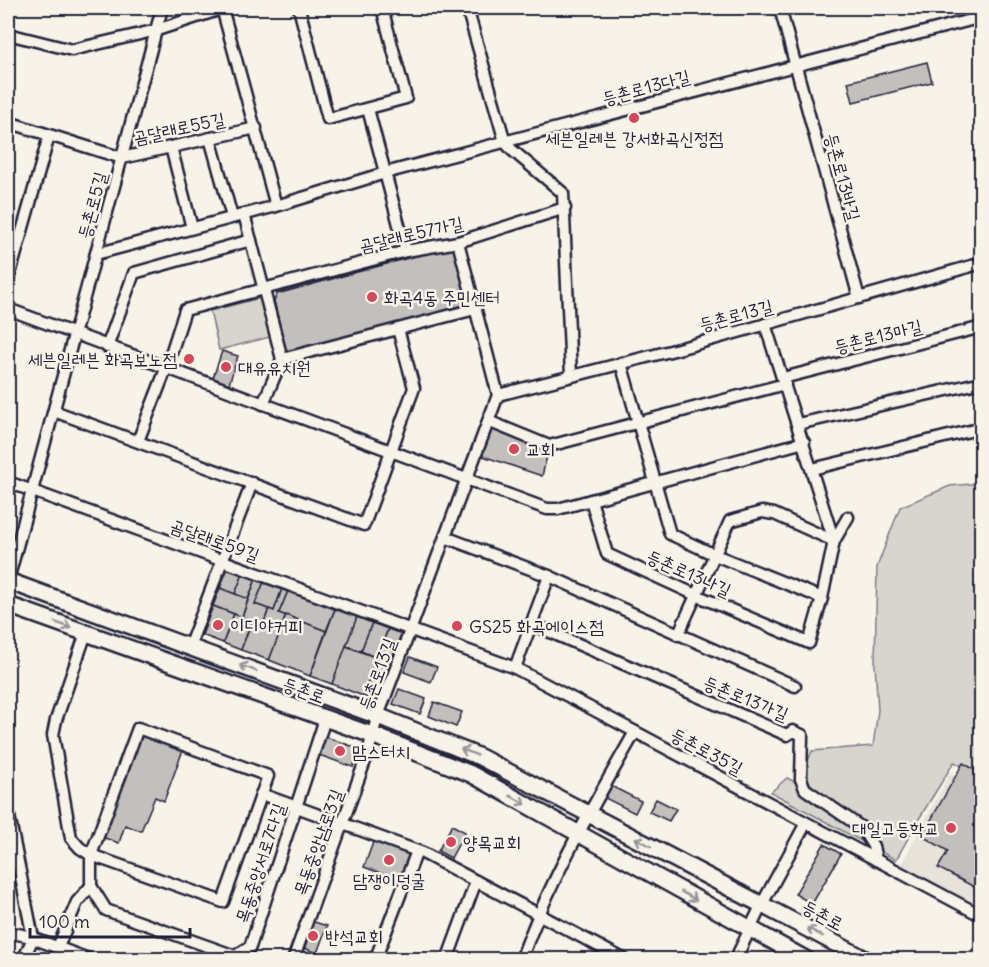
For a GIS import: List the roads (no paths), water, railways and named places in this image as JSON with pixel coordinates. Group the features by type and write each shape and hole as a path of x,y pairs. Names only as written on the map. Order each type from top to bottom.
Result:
{"main road":[{"name":"등촌로","path":"8,580 378,716 480,757 867,960"},
{"name":"등촌로","path":"8,605 372,735 471,774 807,960"}],"street":[{"name":"등촌로5길","path":"8,580 162,8"},
{"path":"8,34 72,50 157,30 223,8 276,206"},
{"path":"298,8 328,118 406,98 382,8"},
{"path":"467,8 505,142 563,193 571,376"},
{"name":"등촌로13바길","path":"780,8 859,298"},
{"path":"796,65 981,17"},
{"name":"등촌로13다길","path":"96,254 276,206 385,172 796,65"},
{"path":"368,109 406,251"},
{"name":"곰달래로55길","path":"8,122 122,158 256,128"},
{"path":"8,281 49,136"},
{"path":"210,138 232,217"},
{"path":"171,147 192,228"},
{"name":"곰달래로57가길","path":"165,369 185,310 406,251 458,242 565,208"},
{"path":"244,214 282,359 263,404"},
{"path":"107,347 134,273 251,240"},
{"path":"458,242 498,395"},
{"name":"등촌로13길","path":"372,735 498,395 981,264"},
{"path":"8,309 547,509 558,509 804,442"},
{"path":"282,359 475,309"},
{"path":"765,324 834,541"},
{"name":"등촌로13마길","path":"784,381 981,327"},
{"path":"54,411 364,525 414,388 398,329"},
{"path":"621,363 657,482"},
{"path":"138,441 165,369"},
{"path":"488,421 549,446 784,381"},
{"path":"798,424 981,382"},
{"path":"812,469 981,428"},
{"name":"곰달래로59길","path":"8,482 411,629"},
{"name":"등촌로13나길","path":"591,500 607,554 809,643 822,598 809,595 670,534 657,482"},
{"path":"189,647 252,483"},
{"path":"678,635 730,521 762,512 774,514 834,541"},
{"path":"822,598 834,541 848,517"},
{"name":"등촌로13가길","path":"445,537 549,576 795,686"},
{"path":"515,668 549,576"},
{"name":"등촌로13가길","path":"532,624 787,735 793,731 802,735 801,778 805,789 862,828 873,846 876,860"},
{"name":"등촌로35길","path":"411,629 515,668 981,916"},
{"path":"58,947 76,902 90,886 91,855 138,728 268,776 223,902 91,855 80,848 71,838 52,735 86,633"},
{"name":"목동중앙서로7다길","path":"90,886 106,910 235,956 250,947 325,718"},
{"path":"521,960 538,914 578,834 635,732"},
{"name":"목동중앙남로3길","path":"293,960 369,750 372,735"},
{"path":"261,794 417,851 622,959"},
{"path":"8,811 33,938 23,960"},
{"path":"735,960 806,823"},
{"path":"375,960 417,851"},
{"path":"447,960 476,881"},
{"path":"8,932 33,938 91,960"}],"place":[{"name":"세븐일레븐 강서화곡신정점","path":"634,118"},
{"name":"화곡4동 주민센터","path":"372,297"},
{"name":"세븐일레븐 화곡보노점","path":"189,359"},
{"name":"대유유치원","path":"226,367"},
{"name":"교회","path":"514,449"},
{"name":"이디야커피","path":"218,625"},
{"name":"GS25 화곡에이스점","path":"457,626"},
{"name":"맘스터치","path":"340,751"},
{"name":"대일고등학교","path":"951,828"},
{"name":"양목교회","path":"451,842"},
{"name":"담쟁이덩굴","path":"389,860"},
{"name":"반석교회","path":"313,936"}]}
